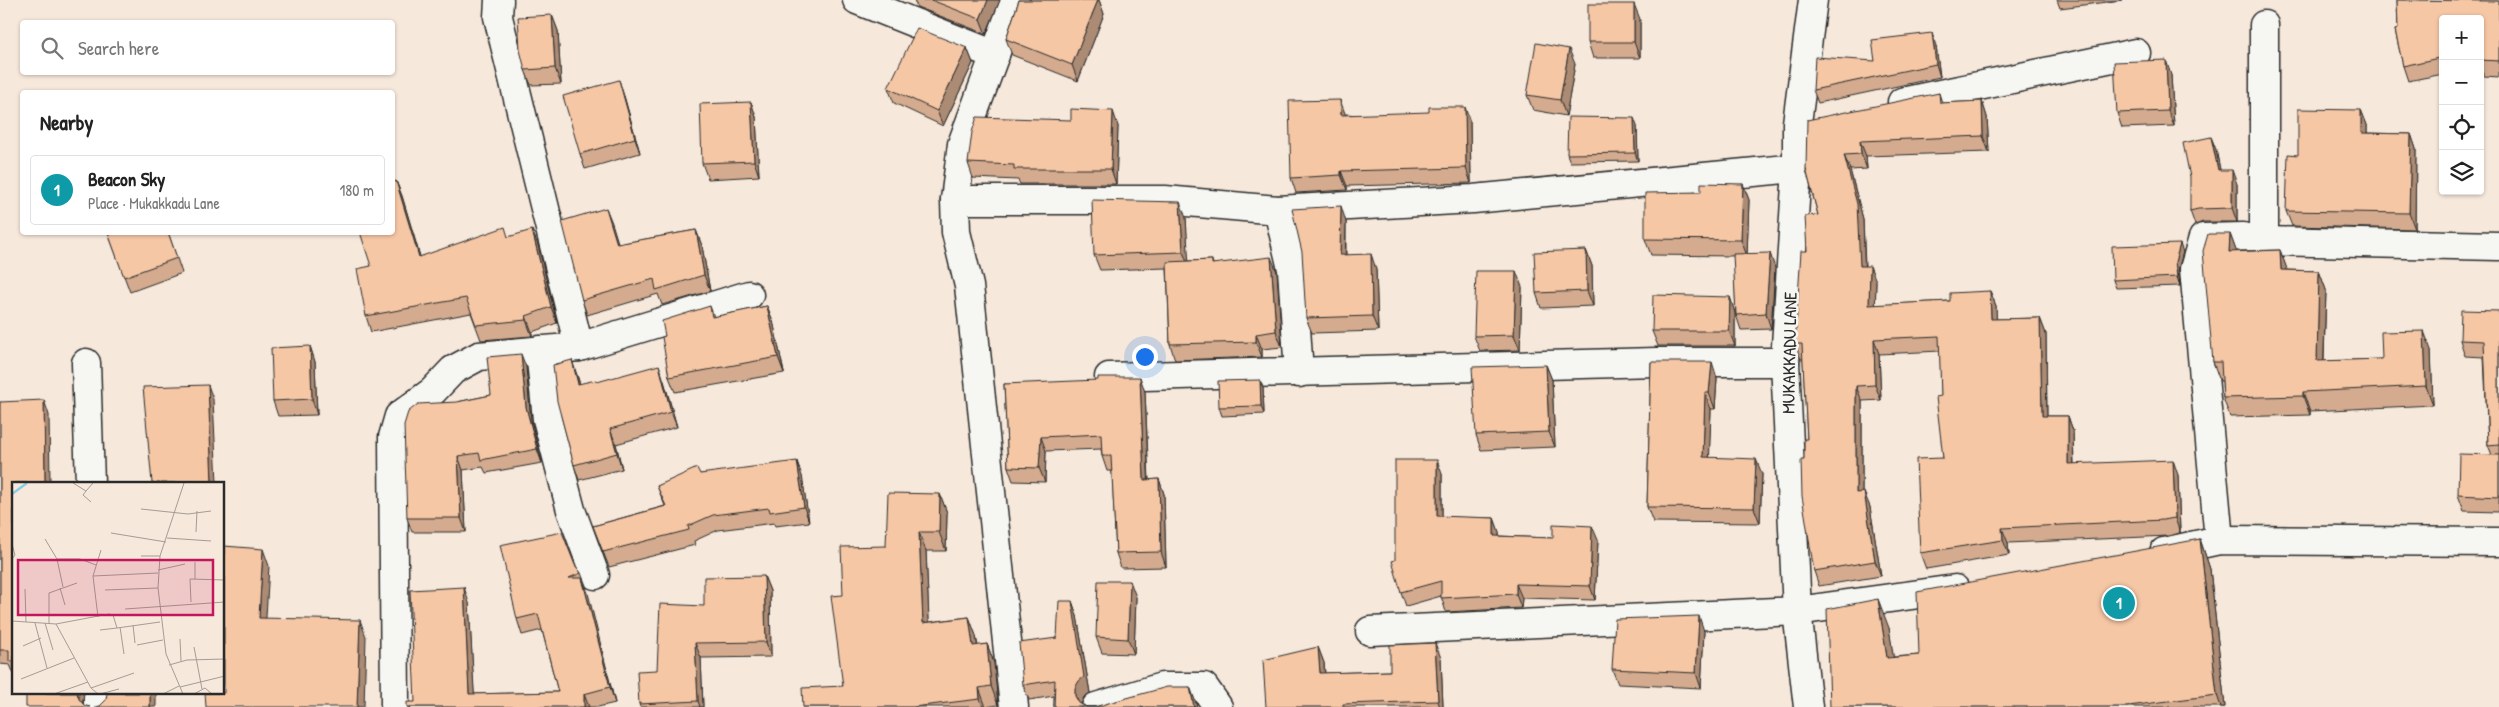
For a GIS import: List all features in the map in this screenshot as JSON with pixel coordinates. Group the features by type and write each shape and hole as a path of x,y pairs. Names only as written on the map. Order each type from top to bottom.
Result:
{"street":[{"path":"499,0 498,17 579,348"},
{"path":"857,0 995,55"},
{"path":"1014,707 969,286 956,232 955,200 962,144 1015,0"},
{"name":"MUKAKKADU LANE","path":"1808,707 1797,611 1785,362 1797,168 1797,123 1813,0"},
{"path":"2264,25 2264,241"},
{"path":"1874,107 2136,54"},
{"path":"1797,123 1826,117"},
{"path":"955,200 1164,200 1278,210 1473,199 1797,168"},
{"path":"1278,210 1292,269 1300,373"},
{"path":"2220,540 2194,269 2203,238 2243,237 2264,241 2499,246"},
{"path":"395,707 393,437 399,416 433,391 453,370 479,356 579,348 749,295"},
{"path":"540,350 548,418 571,510 595,575"},
{"path":"1109,377 1656,362 1785,362"},
{"path":"86,363 90,482"},
{"path":"2142,558 2220,540 2499,542"},
{"path":"1370,631 1797,611 1984,584"},
{"path":"1096,707 1162,687 1204,687 1218,707"},
{"path":"98,694 98,707"}],"building":[{"path":"931,0 988,0 980,19"},
{"path":"1019,0 1098,0 1072,65 1006,39"},
{"path":"2397,0 2499,1 2499,61 2484,60 2484,15 2439,15 2439,58 2403,66 2395,30 2398,29"},
{"path":"1588,4 1634,4 1634,42 1588,42"},
{"path":"552,15 555,68 525,70 520,50 518,17"},
{"path":"917,28 967,48 937,111 888,88"},
{"path":"1932,33 1936,64 1813,90 1815,57 1875,61 1872,40"},
{"path":"1536,43 1569,49 1560,100 1527,95"},
{"path":"2166,60 2168,111 2117,113 2114,62"},
{"path":"619,80 635,138 580,154 563,96"},
{"path":"1939,93 1940,103 1982,101 1983,136 1860,141 1861,154 1844,155 1857,204 1860,266 1870,266 1869,305 1950,301 1950,293 1990,291 1991,319 2040,318 2042,416 2068,416 2068,464 2173,460 2175,518 2002,528 2003,540 1920,553 1916,459 1943,458 1936,397 1941,396 1939,336 1874,339 1875,385 1856,386 1856,493 1864,492 1875,561 1814,571 1802,496 1801,460 1804,460 1804,439 1807,439 1802,344 1795,344 1801,251 1807,251 1805,216 1818,215 1806,169 1807,120"},
{"path":"1340,100 1341,115 1429,112 1429,107 1465,107 1466,168 1341,171 1341,175 1291,178 1289,101"},
{"path":"751,102 754,161 702,163 700,104"},
{"path":"1071,109 1113,111 1111,169 1014,169 1014,165 968,163 972,132 977,117 1071,120"},
{"path":"2298,109 2361,110 2361,133 2411,134 2409,213 2286,211 2288,154 2298,155"},
{"path":"1568,117 1634,118 1635,153 1567,154"},
{"path":"2211,137 2218,170 2232,170 2232,208 2190,211 2190,177 2183,143"},
{"path":"395,181 419,257 505,227 508,237 532,230 551,307 526,316 526,320 476,325 466,298 366,316 357,269 371,266 361,235 395,235"},
{"path":"1701,183 1743,184 1741,240 1645,239 1645,193 1701,192"},
{"path":"1092,200 1180,202 1183,252 1094,255"},
{"path":"1341,206 1340,255 1371,254 1372,316 1306,318 1302,252 1292,209"},
{"path":"606,208 617,244 696,230 704,275 656,290 654,279 582,300 562,221"},
{"path":"2208,234 2230,234 2229,252 2280,250 2281,270 2319,271 2317,361 2382,359 2381,332 2424,331 2426,386 2303,392 2303,396 2223,398 2221,362 2213,362 2203,251"},
{"path":"109,235 169,235 177,258 124,277"},
{"path":"2180,244 2175,262 2177,277 2113,280 2112,246"},
{"path":"1586,250 1587,291 1536,293 1534,252"},
{"path":"1770,253 1766,313 1736,315 1733,254"},
{"path":"1271,257 1276,331 1256,334 1256,342 1170,344 1167,262 1212,260 1212,264"},
{"path":"1476,271 1516,271 1514,335 1474,336"},
{"path":"1653,295 1730,297 1729,331 1652,331"},
{"path":"710,306 712,317 767,306 778,357 669,377 662,337 665,336 662,321"},
{"path":"2461,310 2499,311 2499,444 2488,445 2484,341 2460,340"},
{"path":"310,346 312,399 273,401 271,348"},
{"path":"521,354 526,407 537,449 481,460 479,453 458,456 461,518 407,518 404,425 408,412 418,404 457,402 491,395 487,357"},
{"path":"572,360 578,384 596,380 597,382 659,365 671,412 610,429 617,453 574,465 557,401 553,365"},
{"path":"1651,362 1712,362 1709,393 1705,393 1703,457 1756,459 1754,508 1647,507"},
{"path":"1546,365 1549,432 1476,435 1472,367"},
{"path":"1098,377 1140,377 1144,480 1159,479 1161,552 1116,553 1111,456 1102,456 1101,434 1041,437 1039,468 1008,467 1004,384 1098,380"},
{"path":"1260,380 1261,406 1219,407 1218,381"},
{"path":"208,385 212,482 152,482 143,387"},
{"path":"44,400 45,482 12,482 12,661 9,661 9,650 0,650 0,402"},
{"path":"2459,454 2499,455 2499,497 2458,495"},
{"path":"1395,460 1437,460 1437,516 1494,518 1494,536 1553,538 1553,524 1592,526 1590,586 1516,584 1516,594 1441,598 1441,581 1401,592 1392,561 1395,560"},
{"path":"797,461 804,507 770,512 769,508 713,515 688,526 689,530 603,552 593,526 666,506 657,486 697,468 700,474"},
{"path":"888,493 940,494 939,532 919,532 923,623 969,617 973,646 987,644 991,686 979,688 980,699 913,707 803,707 802,688 843,686 831,596 843,595 841,547 886,546"},
{"path":"562,532 575,565 581,573 569,578 582,578 610,687 584,694 584,707 407,707 407,702 415,702 410,590 464,587 469,694 558,692 538,614 517,619 500,545"},
{"path":"2200,539 2217,695 2128,707 1830,707 1827,609 1878,599 1887,658 1919,655 1917,592"},
{"path":"225,546 263,549 259,618 360,620 357,707 206,707 205,694 225,694"},
{"path":"764,576 766,642 695,643 698,701 639,704 637,671 657,670 660,604 704,606 704,577"},
{"path":"1098,581 1130,581 1128,639 1096,637"},
{"path":"1059,601 1072,601 1084,677 1075,688 1075,696 1079,703 1086,707 1054,707 1055,680 1023,685 1019,643 1057,638"},
{"path":"1699,616 1696,673 1612,669 1615,619"},
{"path":"1435,643 1438,701 1343,704 1343,707 1266,707 1263,660 1318,647 1320,673 1390,671 1390,645"},
{"path":"1167,687 1190,687 1194,707 1094,707"},
{"path":"26,694 77,694 84,705 90,707 26,707"},
{"path":"107,694 150,694 150,707 95,707 100,706 106,700"}],"place":[{"name":"Beacon Sky","path":"2119,603"}]}
